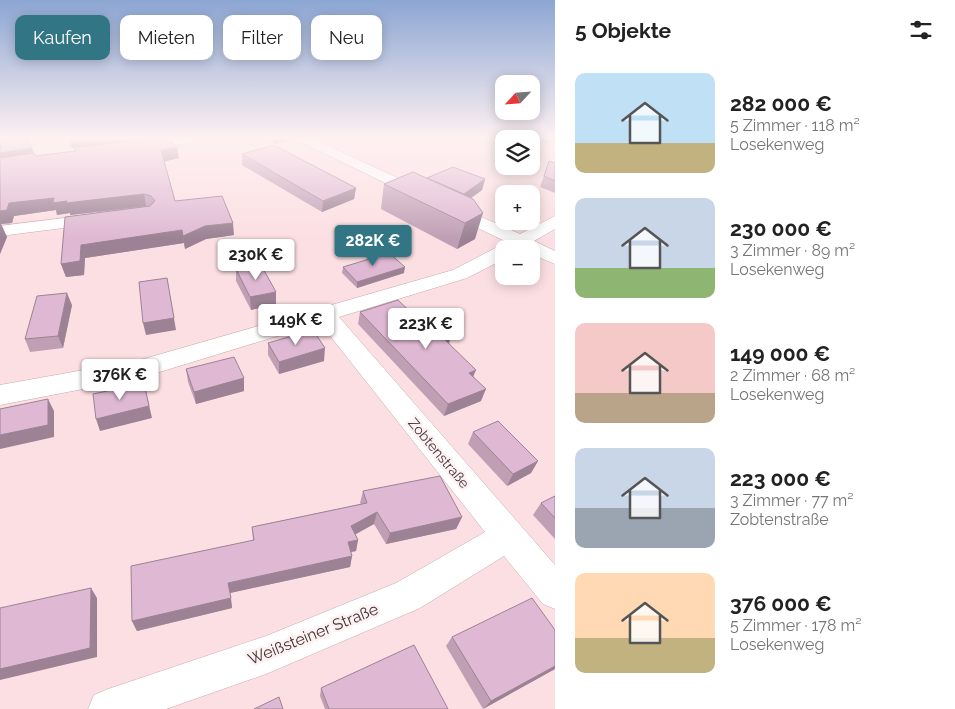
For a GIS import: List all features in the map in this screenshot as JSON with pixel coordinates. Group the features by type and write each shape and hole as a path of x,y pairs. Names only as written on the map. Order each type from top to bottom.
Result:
{"street":[{"path":"366,172 497,240"},
{"path":"0,231 116,216"},
{"path":"523,240 555,221"},
{"path":"540,254 555,258"},
{"path":"0,395 140,370 460,274 495,255"},
{"name":"Zobtenstraße","path":"324,314 555,592"},
{"name":"Weißsteiner Straße","path":"108,709 266,655 408,596 508,536"}],"building":[{"path":"0,172 167,172 175,201 222,196 233,223 205,226 183,236 182,230 81,245 80,261 61,264 65,217 150,206 155,201 151,196 144,194 66,203 67,201 53,203 54,198 9,203 7,210 0,211"},
{"path":"273,172 326,172 356,188 323,201"},
{"path":"413,172 473,199 483,213 465,223 384,184"},
{"path":"441,172 467,172 485,179 464,194 427,178"},
{"path":"545,172 555,172 555,181 544,176"},
{"path":"389,253 405,267 357,282 343,267"},
{"path":"261,265 276,292 250,297 236,269"},
{"path":"167,278 174,318 143,323 139,282"},
{"path":"67,293 58,336 25,339 37,296"},
{"path":"398,300 421,322 435,316 452,332 441,336 476,370 469,373 486,389 448,404 360,312"},
{"path":"313,330 325,348 279,362 268,343"},
{"path":"234,357 244,378 194,392 186,369"},
{"path":"144,383 149,406 96,419 93,394"},
{"path":"48,399 48,425 0,435 0,409"},
{"path":"498,421 538,461 513,474 473,432"},
{"path":"440,476 462,517 390,533 377,512 351,526 358,540 348,542 352,556 228,583 231,598 132,621 131,566 254,540 252,527 367,503 363,491"},
{"path":"555,496 555,518 541,503"},
{"path":"91,588 90,648 0,669 0,608"},
{"path":"532,598 555,630 555,666 491,701 452,637"},
{"path":"414,645 448,709 329,709 321,688"},
{"path":"279,697 283,709 254,709"}]}
